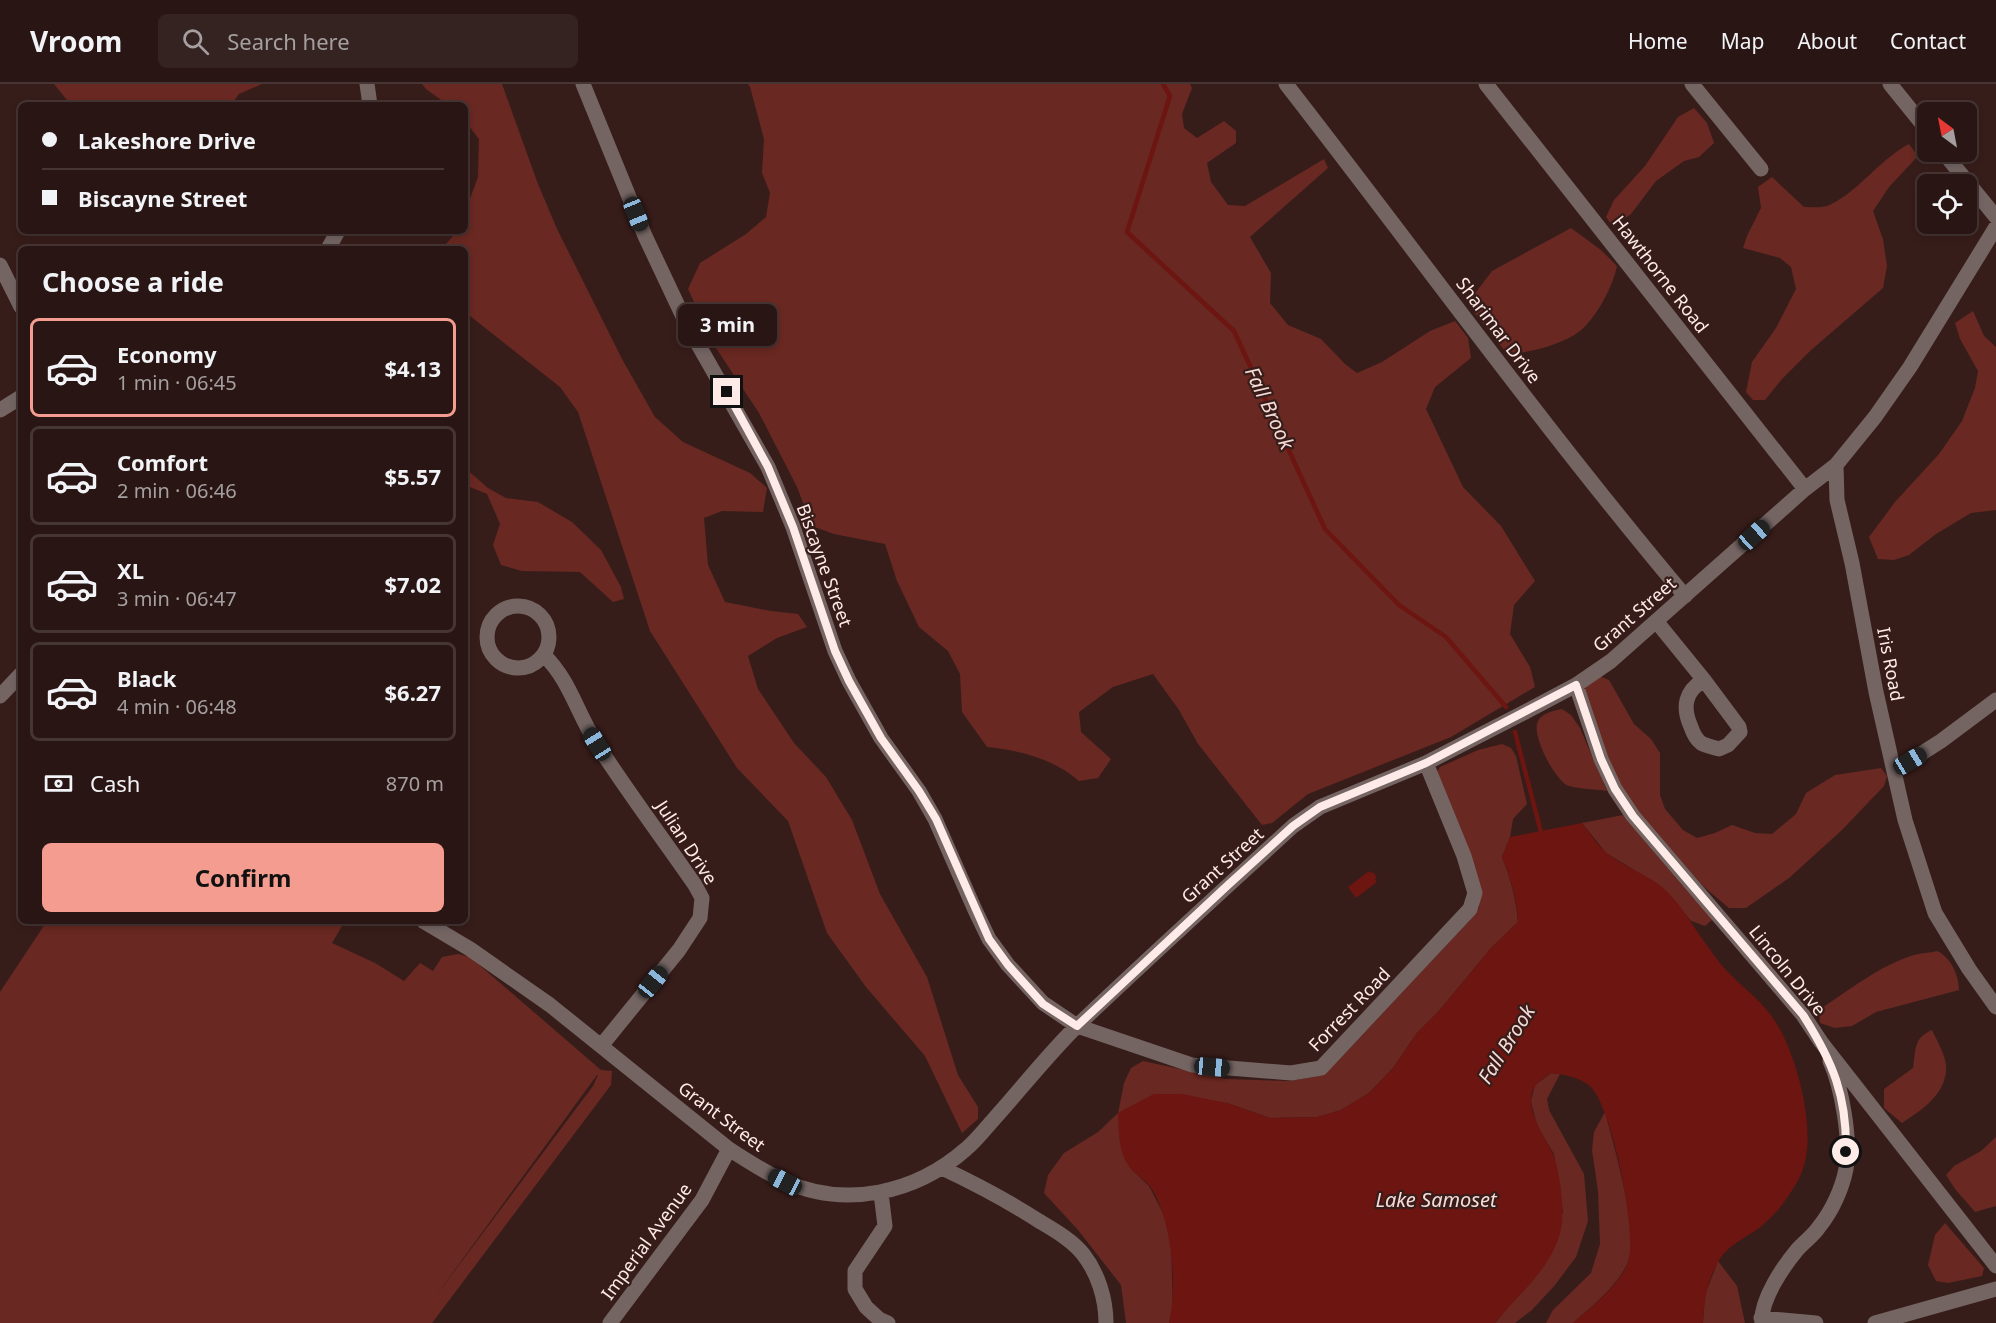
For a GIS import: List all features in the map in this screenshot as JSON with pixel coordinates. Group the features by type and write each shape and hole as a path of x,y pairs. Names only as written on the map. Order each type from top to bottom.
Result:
{"street":[{"path":"367,84 370,102"},
{"name":"Biscayne Street","path":"583,84 645,236 687,324 768,467 793,527 835,651 849,681 881,738 936,819 989,939 1008,965 1043,1004 1077,1026"},
{"name":"Hawthorne Road","path":"1486,84 1805,489"},
{"path":"1692,84 1761,169"},
{"path":"1890,84 1917,117"},
{"name":"Sharimar Drive","path":"1289,85 1564,447 1685,596"},
{"path":"1951,162 1996,217"},
{"name":"Grant Street","path":"428,924 470,949 550,1005 729,1149 756,1167 785,1182 849,1195 882,1193 913,1183 942,1168 968,1148 1077,1026 1220,892 1302,820 1320,807 1426,763 1576,685 1611,661 1805,489 1836,465 1875,417 1910,367 1996,227"},
{"path":"0,265 18,301"},
{"path":"0,410 18,399"},
{"name":"Iris Road","path":"1836,465 1837,500 1905,820 1935,913 1969,969 1996,1007"},
{"path":"512,606 532,608 540,614 546,622 550,641 544,655 540,660 521,668 511,668 501,663 488,647 489,626 494,617 502,610 512,606"},
{"path":"1656,621 1704,680"},
{"name":"Julian Drive","path":"544,655 556,667 571,690 576,708 597,744 702,898 700,918 680,950 601,1046"},
{"path":"0,696 18,680"},
{"name":"Lincoln Drive","path":"1576,685 1601,759 1615,789 1633,816 1803,1015 1821,1042 1996,1266"},
{"path":"1894,771 1941,741 1996,700"},
{"name":"Forrest Road","path":"1077,1026 1192,1065 1291,1073 1321,1068 1470,909 1475,893 1464,856 1426,763"},
{"path":"1816,1323 1762,1321 1767,1298 1777,1278 1796,1251 1819,1228 1836,1200 1846,1169 1846,1136 1842,1104 1835,1072 1821,1042"},
{"name":"Imperial Avenue","path":"610,1323 702,1200 729,1149"},
{"path":"942,1168 986,1189 1058,1232 1083,1254 1099,1281 1106,1323"},
{"path":"882,1193 885,1226 855,1272 855,1289 866,1307 879,1319 888,1323"},
{"path":"1875,1323 1996,1289"}],"shaded area":[{"path":"54,84 262,84 239,94 233,102 69,102"},
{"path":"422,84 502,84 538,184 557,229 622,359 655,417 683,442 750,473 767,488 763,512 722,511 704,518 708,565 725,602 798,614 807,627 777,638 748,656 758,689 794,743 826,777 852,820 880,894 927,977 958,1075 978,1107 978,1119 962,1133 925,1056 866,987 827,933 788,821 737,768 650,631 578,412 560,387 468,314 468,246 444,246 454,234 468,234 468,204 478,177 479,139 468,125 468,102 444,102"},
{"path":"748,84 1190,84 1192,88 1182,114 1184,128 1197,138 1224,121 1236,131 1236,143 1207,163 1211,182 1228,205 1245,206 1324,159 1328,168 1250,237 1271,273 1270,303 1288,325 1321,339 1357,373 1382,362 1430,331 1455,321 1468,338 1471,358 1435,387 1426,409 1463,487 1501,526 1535,581 1514,605 1510,634 1530,667 1535,687 1451,737 1308,794 1272,823 1262,825 1198,744 1179,710 1153,674 1113,687 1079,712 1081,732 1111,759 1098,778 1079,781 1047,761 1011,750 987,747 962,712 960,674 948,651 919,627 897,581 885,544 834,534 812,526 797,487 759,413 714,345 688,289 700,263 746,234 766,217 770,193 762,173 764,139"},
{"path":"1694,108 1707,123 1714,143 1699,157 1684,161 1656,181 1631,214 1613,227 1606,217 1614,200 1645,166 1678,117"},
{"path":"1909,144 1917,157 1889,187 1873,211 1883,239 1887,266 1883,288 1810,351 1765,400 1753,400 1746,392 1752,362 1776,328 1796,289 1791,267 1780,258 1743,248 1761,208 1758,187 1772,177 1804,207 1827,206 1847,194"},
{"path":"1571,228 1601,250 1617,266 1608,292 1598,310 1580,331 1564,341 1546,347 1508,355 1474,312 1473,296 1492,271"},
{"path":"1973,311 1984,336 1996,347 1996,510 1971,513 1936,534 1909,555 1894,560 1878,559 1869,537 1895,502 1939,454 1962,421 1975,388 1978,371 1960,339 1955,323"},
{"path":"468,471 488,488 506,498 538,502 572,522 601,550 621,587 624,599 613,602 580,572 522,571 501,565 493,545 500,524 487,494 468,486"},
{"path":"1599,676 1609,680 1634,724 1651,739 1660,753 1660,795 1665,809 1683,830 1697,838 1732,825 1755,833 1772,834 1796,814 1806,793 1835,775 1881,768 1887,776 1884,786 1842,830 1789,878 1746,908 1729,908 1704,887 1639,814 1619,783 1605,752 1584,687"},
{"path":"1562,709 1571,715 1580,728 1607,791 1568,786 1549,764 1540,745 1538,721 1545,714"},
{"path":"1502,744 1511,748 1516,756 1527,804 1513,819 1510,837 1502,857 1513,889 1518,922 1491,948 1439,1011 1417,1033 1393,1068 1369,1093 1341,1110 1318,1117 1270,1118 1227,1103 1131,1169 1149,1186 1164,1215 1171,1244 1173,1310 1169,1323 1126,1323 1121,1285 1078,1230 1044,1193 1048,1175 1064,1153 1098,1132 1118,1113 1124,1083 1131,1068 1143,1061 1226,1079 1290,1081 1317,1076 1332,1067 1479,908 1480,890 1437,772 1440,767 1478,750"},
{"path":"1623,815 1709,914 1712,920 1705,926 1691,921 1662,887 1606,853 1582,823"},
{"path":"45,924 343,924 332,943 375,963 404,981 420,963 433,971 442,957 458,954 470,957 601,1070 612,1071 611,1085 432,1323 0,1323 0,992","holes":["597,1075 598,1075 593,1086 435,1297"]},
{"path":"1937,951 1953,968 1958,979 1959,990 1876,1012 1852,1026 1835,1028 1820,1023 1819,1010 1865,979 1901,959"},
{"path":"1932,1030 1945,1061 1946,1075 1932,1100 1902,1123 1884,1108 1884,1089 1913,1068 1918,1041"},
{"path":"1551,1073 1560,1074 1547,1099 1549,1110 1584,1174 1588,1221 1576,1257 1555,1285 1532,1310 1515,1323 1495,1323 1508,1307 1563,1212 1554,1154 1537,1126 1531,1101 1535,1085"},
{"path":"1605,1112 1628,1210 1631,1249 1628,1262 1611,1288 1573,1323 1546,1323 1553,1310 1591,1273 1600,1244 1598,1191 1592,1150 1594,1132"},
{"path":"1996,1137 1996,1206 1975,1212 1946,1175 1954,1166 1981,1151"},
{"path":"1945,1223 1984,1268 1982,1276 1948,1283 1936,1281 1928,1265 1935,1235"},
{"path":"1718,1261 1737,1286 1745,1323 1703,1323 1705,1295"}],"water":[{"name":"Lake Samoset","path":"1582,823 1604,851 1656,882 1669,893 1723,966 1769,1012 1790,1051 1803,1094 1808,1138 1806,1158 1801,1174 1786,1200 1771,1217 1722,1255 1707,1291 1703,1323 1573,1323 1606,1294 1626,1267 1630,1243 1629,1222 1626,1196 1614,1142 1598,1098 1590,1086 1581,1080 1551,1073 1537,1084 1532,1092 1531,1100 1535,1119 1555,1159 1562,1201 1561,1229 1557,1243 1534,1280 1495,1323 1169,1323 1172,1308 1173,1272 1168,1233 1157,1198 1149,1185 1127,1164 1124,1157 1120,1143 1118,1113 1154,1094 1182,1094 1227,1103 1270,1118 1318,1117 1341,1110 1369,1093 1393,1068 1417,1033 1439,1011 1491,948 1518,922 1513,889 1502,857 1510,837"},
{"path":"1369,871 1373,872 1377,882 1356,898 1348,887"}],"waterway":[{"name":"Fall Brook","path":"1163,84 1170,96 1127,232 1234,331 1325,529 1399,605 1446,637 1506,707"},
{"name":"Fall Brook","path":"1515,732 1542,836"}],"route":[{"path":"727,392 768,467 793,527 835,651 849,681 881,738 936,819 989,939 1008,965 1043,1004 1077,1026 1293,826 1320,807 1426,763 1576,685 1601,759 1615,789 1633,816 1803,1015 1821,1042 1835,1072 1842,1104 1846,1152"}]}
